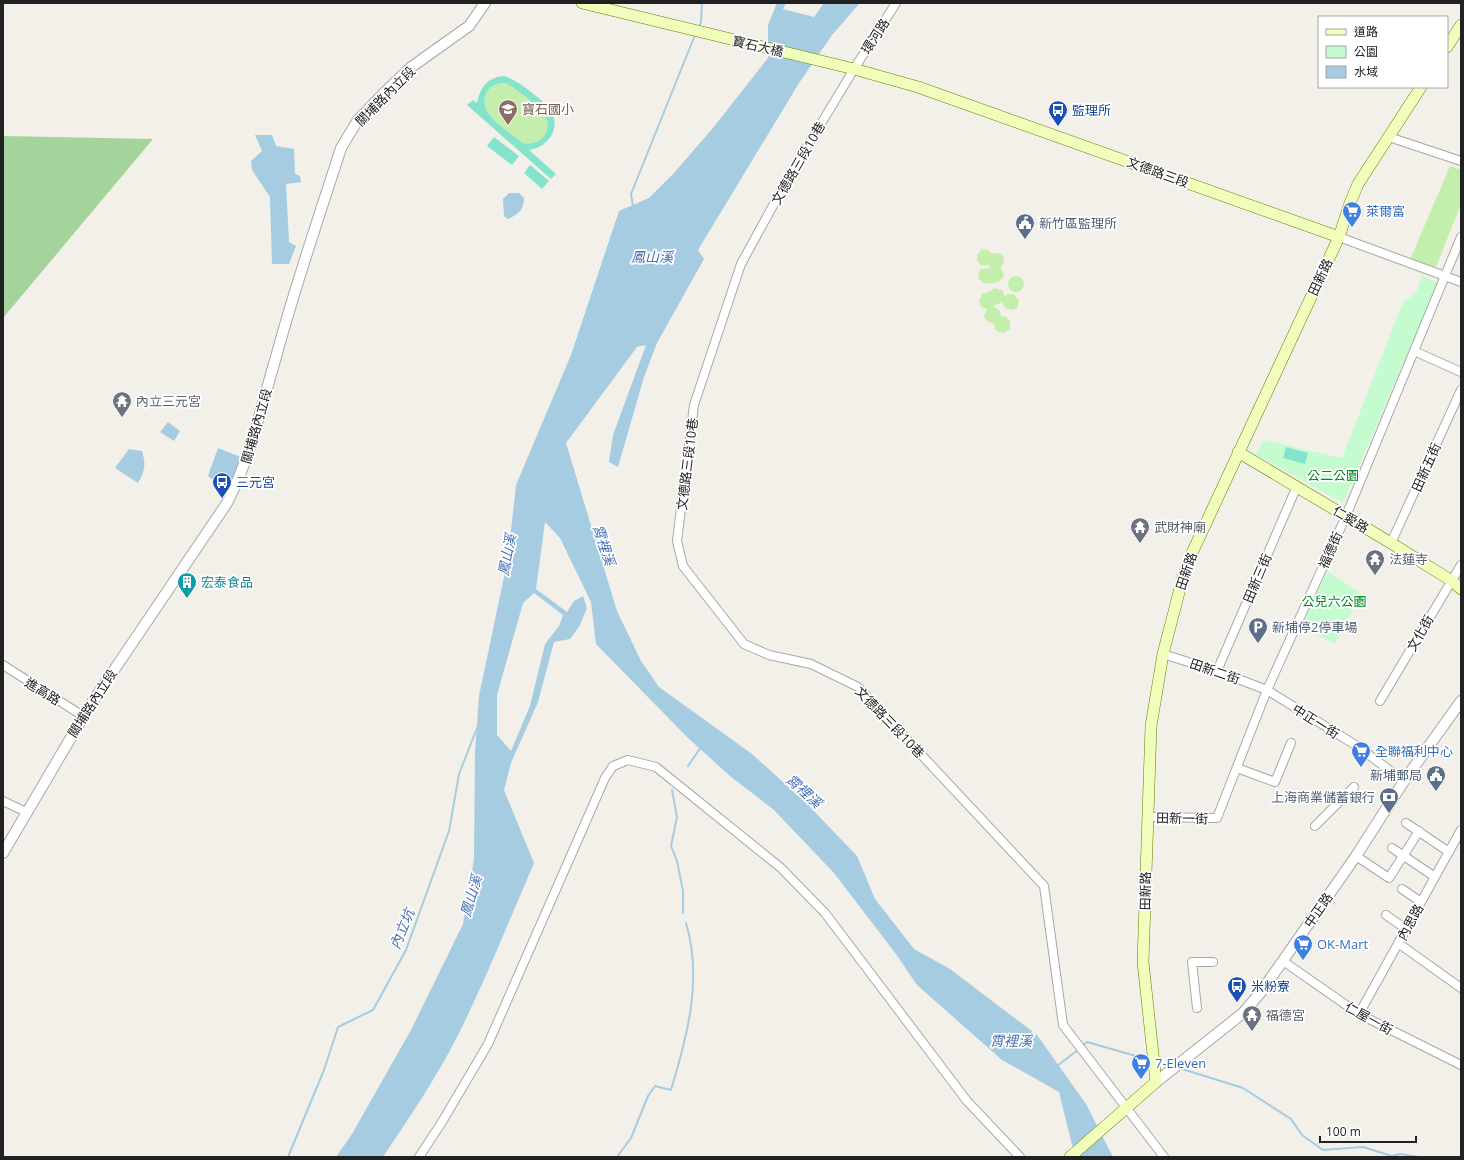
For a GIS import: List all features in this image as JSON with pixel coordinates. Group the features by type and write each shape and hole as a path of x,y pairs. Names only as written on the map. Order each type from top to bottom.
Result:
{"main road":[{"name":"寶石大橋","path":"582,3 854,69"},
{"path":"1448,45 1461,25"},
{"name":"文德路三段","path":"854,69 918,87 1339,237"},
{"name":"田新路","path":"1156,1082 1143,962 1151,726 1163,654 1183,577 1192,553 1238,452 1339,237 1358,184 1420,88"},
{"name":"仁愛路","path":"1238,452 1392,543 1452,581 1461,589"},
{"name":"中正路","path":"1070,1157 1156,1082"}],"street":[{"name":"關埔路內立段","path":"3,853 83,716 227,503 237,485 251,446 292,303 341,148 348,135 358,120 410,68 469,26 485,3"},
{"name":"環河路","path":"854,69 896,3"},
{"name":"文德路三段10巷","path":"854,69 785,184 741,264 736,278 694,405 677,542 683,566 744,644 770,655 811,664 858,687 1044,886 1063,1025 1164,1157"},
{"path":"1389,137 1461,161"},
{"name":"文德路三段","path":"1339,237 1461,282"},
{"name":"福德街","path":"1217,818 1267,690 1346,516 1461,237"},
{"path":"1414,351 1461,372"},
{"name":"田新五街","path":"1392,543 1461,390"},
{"name":"田新三街","path":"1217,671 1297,486"},
{"name":"文化街","path":"1380,701 1461,565"},
{"name":"田新二街","path":"1163,654 1217,671 1267,690"},
{"name":"進高路","path":"3,666 83,716"},
{"name":"中正一街","path":"1267,690 1357,746 1404,781"},
{"name":"中正路","path":"1156,1082 1243,1013 1261,992 1356,856 1404,781 1461,701"},
{"path":"1237,768 1275,782 1291,743"},
{"path":"419,1157 442,1122 488,1044 605,778 613,766 628,760 656,767 781,868 825,913 967,1101 1020,1157"},
{"path":"1315,826 1354,787"},
{"path":"3,801 26,812"},
{"name":"田新一街","path":"1147,817 1217,818"},
{"path":"1406,823 1449,852"},
{"name":"內思路","path":"1359,1014 1461,830"},
{"path":"1356,856 1389,878 1419,831"},
{"path":"1392,848 1435,877"},
{"path":"1402,889 1421,902"},
{"path":"1386,915 1406,929"},
{"path":"1398,943 1461,988"},
{"name":"仁屋一街","path":"1283,961 1359,1014 1461,1065"},
{"path":"1197,1008 1192,962 1214,962"}],"green space":[{"path":"504,76 521,85 535,95 550,109 555,123 552,135 542,145 529,150 556,174 551,179 467,105 473,100 477,103 480,92 486,84 493,78","holes":["499,83 509,85 520,92 544,114 548,126 547,131 540,140 529,144 523,143 489,115 485,100 487,92 490,88"]},
{"path":"505,83 526,97 544,114 548,126 547,131 540,140 529,144 523,143 489,115 485,100 487,92 494,85"},
{"path":"3,136 153,139 3,318"},
{"path":"494,137 519,156 512,165 487,146"},
{"path":"530,165 549,181 542,189 524,173"},
{"path":"1450,166 1461,170 1461,204 1436,267 1410,260"},
{"path":"982,249 988,250 992,254 999,253 1004,257 1004,262 1001,268 1004,276 999,282 985,284 979,279 978,274 981,269 991,268 989,265 981,265 977,261 977,255"},
{"path":"1013,276 1019,276 1024,281 1022,290 1019,292 1013,292 1008,287 1008,281"},
{"name":"公二公園","path":"1422,276 1438,283 1343,503 1255,454 1264,440 1342,458 1403,302 1416,293"},
{"path":"994,288 1002,290 1005,296 1008,294 1014,294 1019,301 1017,308 1012,310 1005,308 1002,302 993,306 1000,311 1001,316 1006,317 1010,321 1010,329 1004,333 997,331 994,324 987,321 984,316 987,309 981,307 979,301 982,294 989,292"},
{"path":"1286,447 1308,453 1305,464 1283,458"},
{"name":"公兒六公園","path":"1325,570 1361,593 1335,644 1302,627"}],"water":[{"name":"鳳山溪","path":"777,3 786,3 783,9 814,17 824,3 860,3 832,35 799,83 698,250 704,259 657,343 644,377 618,467 609,462 613,435 646,345 637,347 566,443 617,611 641,661 659,687 752,754 808,805 857,856 875,899 914,949 950,969 1037,1035 1086,1104 1113,1157 1075,1157 1059,1092 1002,1060 917,985 896,954 834,873 774,810 730,776 688,738 596,644 591,602 560,538 545,522 536,589 567,612 574,601 583,596 587,608 579,627 570,639 554,642 538,702 511,763 504,790 534,863 488,971 450,1051 432,1082 383,1157 336,1157 352,1134 411,1030 463,924 474,859 475,752 479,696 508,558 516,485 571,355 619,211 649,198 674,173 713,128 768,58 768,25","holes":["534,593 563,615 559,626 545,644 530,706 511,751 497,735 497,695 523,603"]},
{"path":"255,135 272,135 276,146 294,149 295,174 300,176 301,182 286,184 289,242 296,246 289,264 272,264 270,197 252,170 251,161 262,151"},
{"path":"509,193 519,193 524,198 524,202 520,212 508,219 504,216 503,199"},
{"path":"168,422 180,431 174,441 160,432"},
{"path":"218,448 243,458 226,490 208,476"},
{"path":"129,449 142,451 144,467 138,483 115,468"}],"waterway":[{"path":"699,27 701,22 702,3"},
{"path":"633,206 631,194 695,35"},
{"name":"內立坑","path":"288,1157 324,1070 338,1027 373,1010 406,950 449,831 459,774 477,728"},
{"path":"688,766 701,747"},
{"path":"672,790 677,817 671,846 677,861 683,891 683,913"},
{"path":"617,1157 631,1138 648,1096 655,1086 671,1090 677,1070 687,1029 693,986 691,944 686,923"},
{"path":"1082,1046 1087,1042 1150,1060"},
{"path":"1057,1066 1079,1049"},
{"path":"1158,1062 1171,1066"},
{"path":"1179,1068 1243,1088 1291,1119 1302,1135 1323,1150 1363,1147 1392,1156 1400,1154 1419,1157"}],"place":[{"name":"寶石國小","path":"508,126"},
{"name":"監理所","path":"1058,127"},
{"name":"萊爾富","path":"1352,228"},
{"name":"新竹區監理所","path":"1025,240"},
{"name":"內立三元宮","path":"122,418"},
{"name":"三元宮","path":"222,499"},
{"name":"武財神廟","path":"1140,544"},
{"name":"法蓮寺","path":"1375,576"},
{"name":"宏泰食品","path":"187,599"},
{"name":"新埔停2停車場","path":"1258,644"},
{"name":"全聯福利中心","path":"1361,768"},
{"name":"新埔郵局","path":"1436,792"},
{"name":"上海商業儲蓄銀行","path":"1389,814"},
{"name":"OK-Mart","path":"1303,961"},
{"name":"米粉寮","path":"1237,1003"},
{"name":"福德宮","path":"1252,1032"},
{"name":"7-Eleven","path":"1141,1080"}],"water label":[{"name":"霄裡溪","path":"604,545"},
{"name":"霄裡溪","path":"804,791"},
{"name":"霄裡溪","path":"1011,1041"}]}
